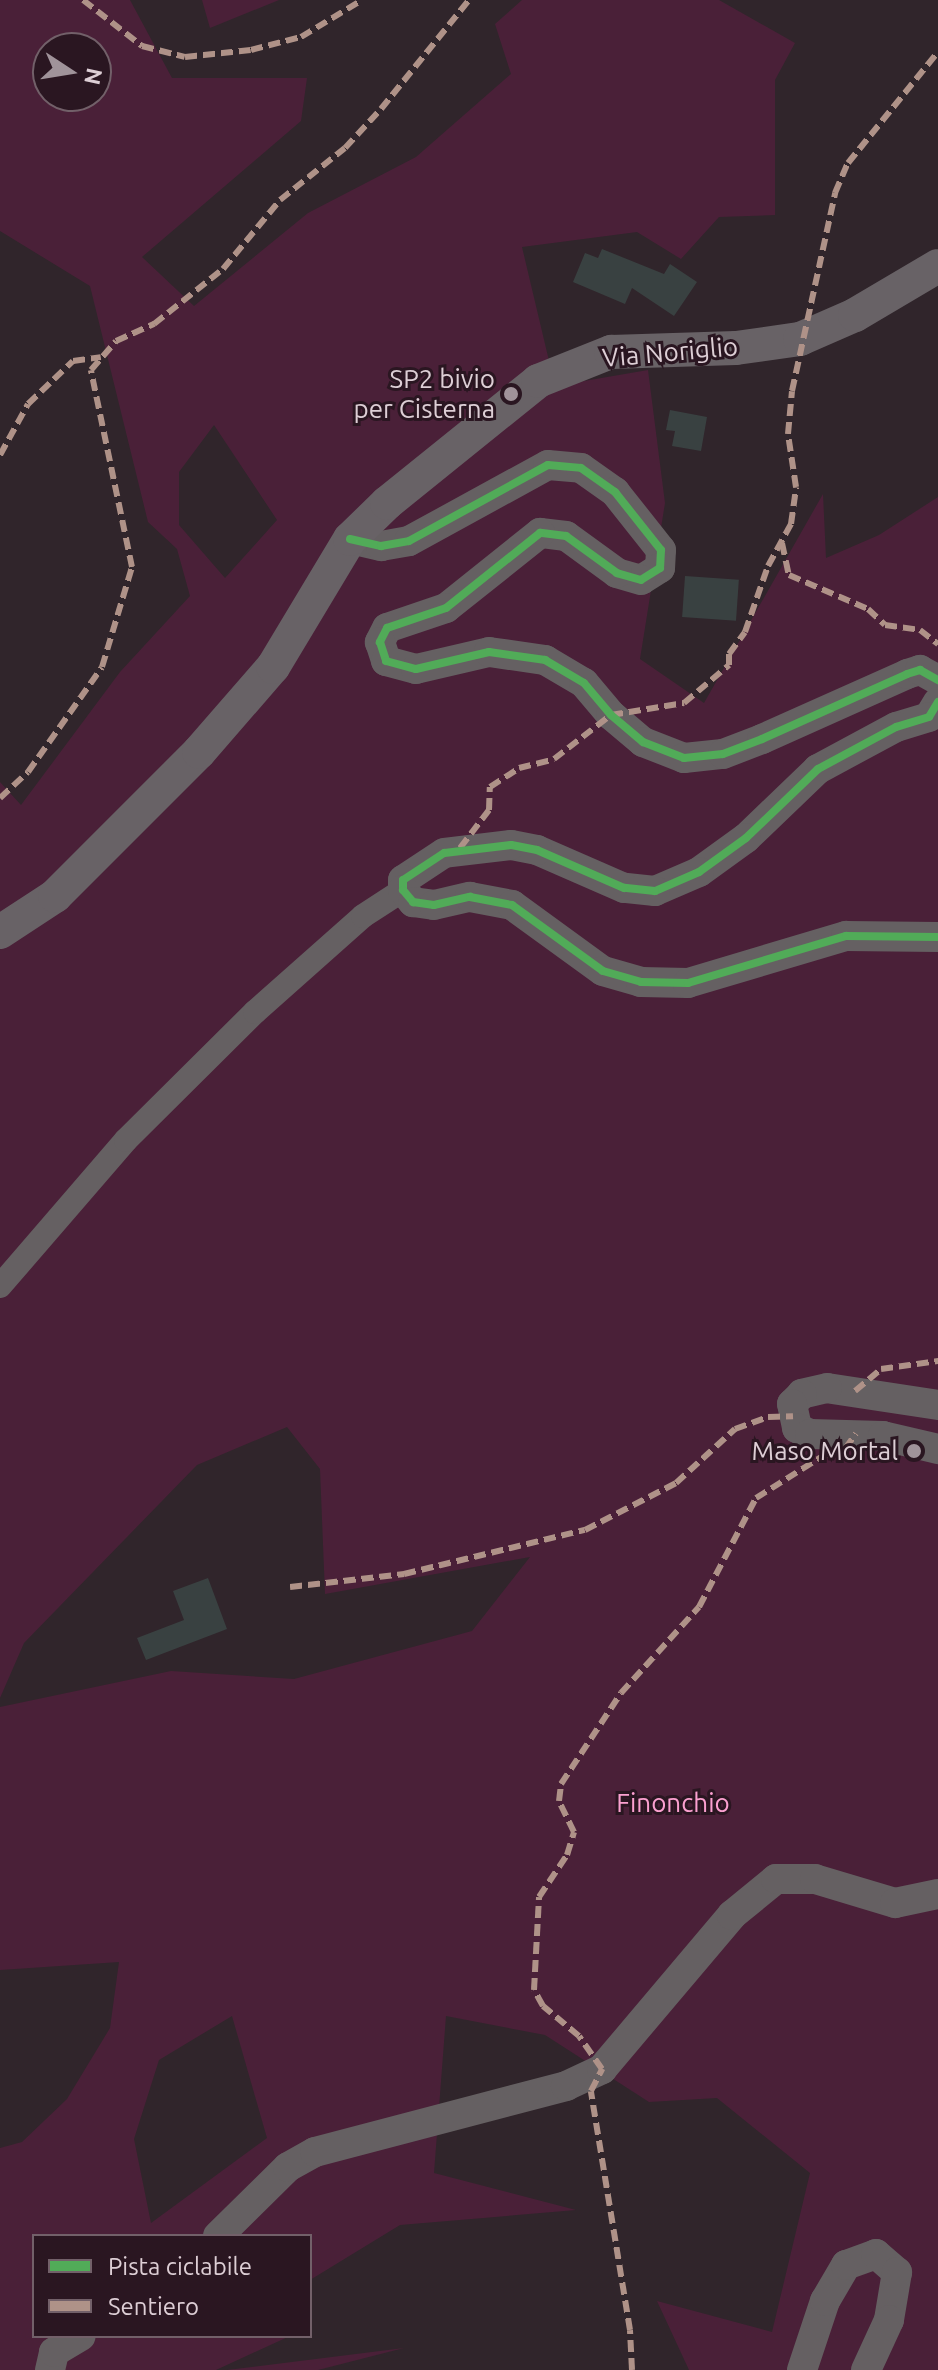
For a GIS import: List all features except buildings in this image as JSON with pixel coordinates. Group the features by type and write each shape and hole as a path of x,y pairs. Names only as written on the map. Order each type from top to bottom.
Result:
{"main road":[{"name":"Via Noriglio","path":"0,932 55,896 199,752 273,667 350,539 387,503 538,381 579,362 611,352 736,348 800,339 855,315 938,266"}],"street":[{"path":"350,539 381,546 409,541 548,465 581,468 615,492 652,538 661,550 660,568 641,580 617,573 566,536 540,533 446,608 387,628 380,642 386,661 416,669 489,652 545,660 584,683 611,715 643,742 684,758 723,754 920,670 938,680"},
{"path":"938,702 929,717 896,727 818,769 746,838 699,872 655,891 624,888 537,850 511,845 444,853 403,880 403,890 413,902 434,905 470,897 512,905 603,971 641,982 688,983 846,936 938,937"},
{"path":"0,1286 126,1140 255,1012 363,916 403,890"},
{"path":"938,1405 827,1388 802,1394 792,1404 797,1428 810,1434 883,1436 938,1449"},
{"path":"220,2234 288,2167 315,2152 566,2086 602,2069 732,1915 776,1879 815,1879 895,1903 938,1894"},
{"path":"802,2370 825,2301 846,2265 876,2254 897,2272 889,2320 866,2370"},
{"path":"50,2370 54,2352 78,2338"}],"green space":[{"name":"Finonchio","path":"0,0 130,0 172,78 307,78 301,121 142,257 194,306 308,213 416,157 511,74 495,24 522,0 719,0 795,43 775,80 775,215 719,217 681,259 637,232 522,247 555,386 648,370 665,503 640,659 704,703 823,494 826,558 879,535 938,497 938,2370 689,2370 657,2301 772,2332 810,2173 717,2098 649,2102 545,2035 446,2016 434,2173 576,2210 400,2225 312,2279 312,2234 32,2234 32,2338 286,2338 216,2370 0,2370 0,2148 22,2142 67,2099 110,2028 119,1962 0,1970 0,1707 171,1671 294,1679 472,1631 530,1557 325,1594 320,1469 287,1427 197,1465 24,1643 0,1698 0,782 21,805 120,672 190,596 177,549 148,522 90,286 0,231","holes":["214,425 277,520 225,578 179,525 179,472","232,2016 267,2138 151,2223 134,2139 159,2060"]},
{"path":"202,0 279,0 210,28"},
{"path":"404,2348 318,2370 227,2370"}],"marked path":[{"path":"83,0 142,46 185,57 251,50 301,37 362,0"},
{"path":"0,798 28,772 102,667 132,567 91,370 116,341 154,324 223,269 280,200 345,148 381,109 469,0"},
{"path":"460,848 489,810 490,787 519,768 554,759 611,715 684,703 729,665 729,654 745,632 768,566 791,524 796,487 788,434 792,391 835,193 848,163 938,52"},
{"path":"0,455 28,404 73,361 101,357"},
{"path":"782,543 789,575 868,609 885,625 920,630 938,644"},
{"path":"855,1391 881,1369 938,1361"},
{"path":"290,1587 404,1574 585,1530 676,1483 735,1429 768,1417 793,1416"},
{"path":"632,2370 630,2330 591,2091 602,2069 579,2036 543,2006 534,1990 539,1897 567,1855 574,1832 559,1801 561,1784 621,1693 699,1607 756,1498 821,1457 845,1449 856,1433"}],"cycle path":[{"path":"350,539 381,546 409,541 548,465 581,468 615,492 661,550 660,568 641,580 617,573 566,536 540,533 446,608 387,628 380,642 386,661 416,669 489,652 545,660 584,683 611,715 643,742 684,758 723,754 920,670 938,680"},
{"path":"938,702 929,717 896,727 818,769 746,838 699,872 655,891 624,888 537,850 511,845 444,853 403,880 403,890 413,902 434,905 470,897 512,905 603,971 641,982 688,983 846,936 938,937"}],"place":[{"name":"SP2 bivio per Cisterna","path":"511,394"},
{"name":"Maso Mortal","path":"914,1451"}]}
